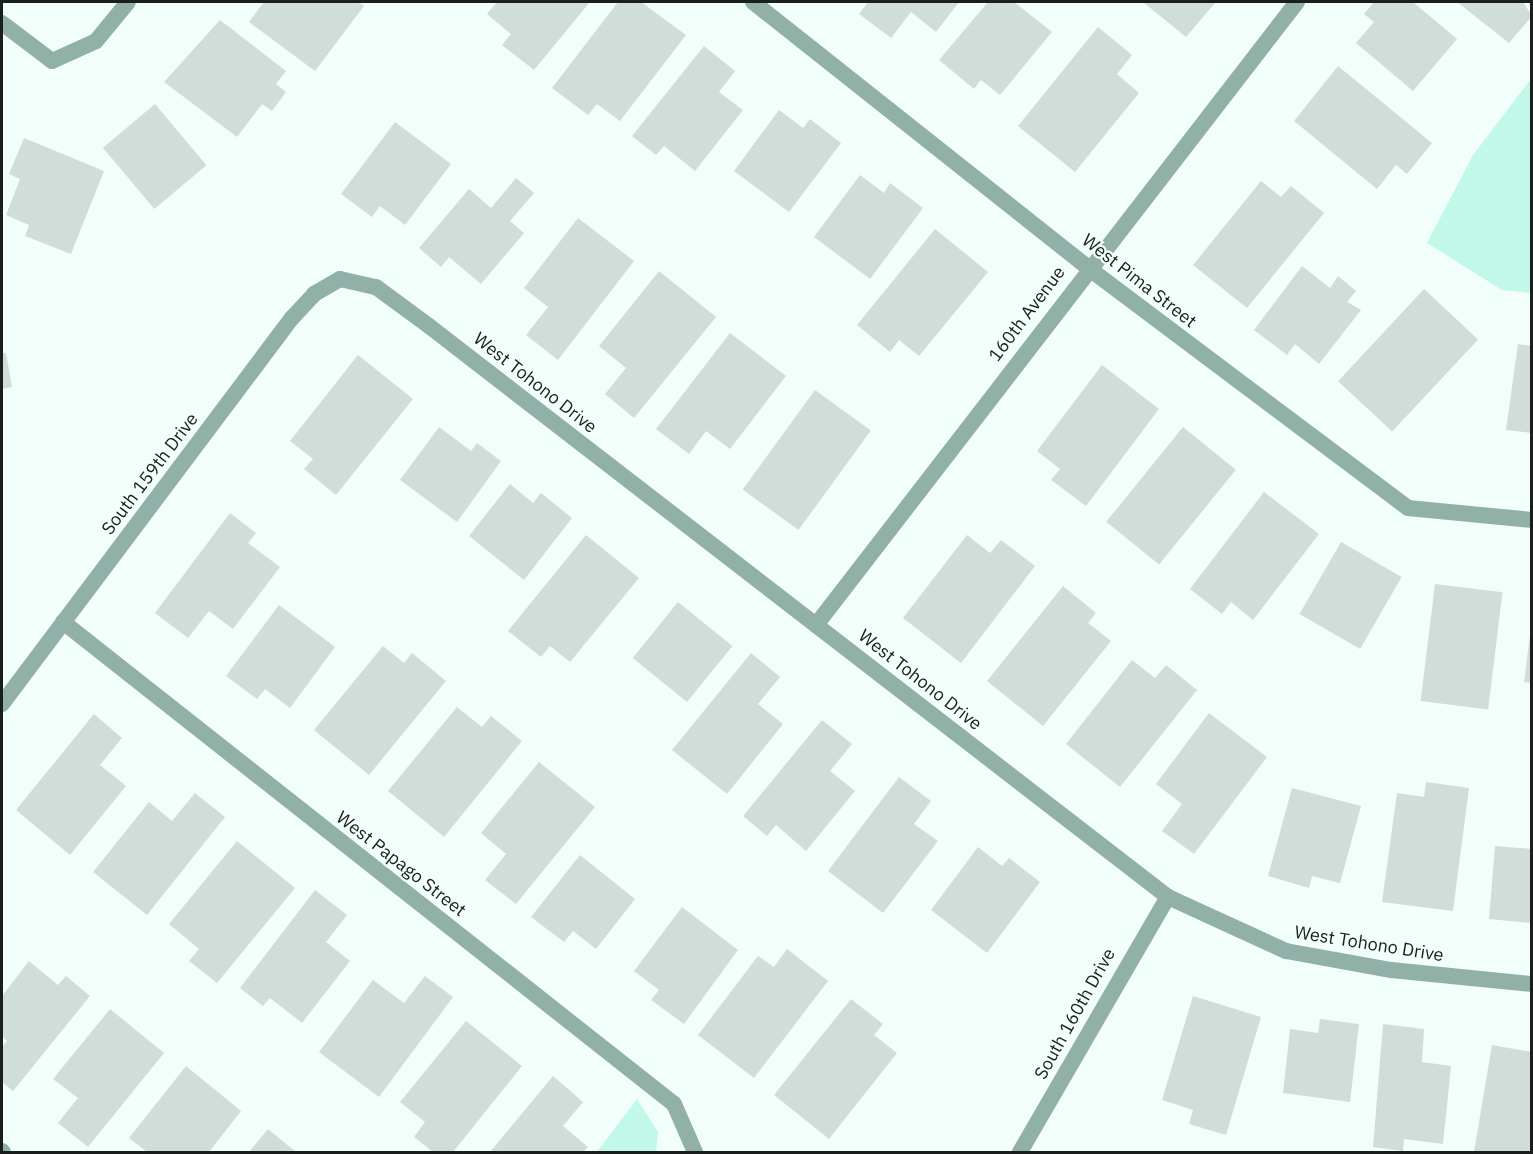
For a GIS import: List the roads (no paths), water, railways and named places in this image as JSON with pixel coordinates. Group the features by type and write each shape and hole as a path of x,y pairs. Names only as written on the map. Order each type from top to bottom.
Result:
{"street":[{"path":"2,23 52,61 96,41 128,2"},
{"name":"West Pima Street","path":"753,2 1087,267 1408,508 1532,520"},
{"name":"160th Avenue","path":"816,625 1087,267 1297,2"},
{"name":"West Tohono Drive","path":"340,279 376,287 411,313 1168,897 1286,951 1391,970 1532,984"},
{"name":"South 159th Drive","path":"2,704 292,318 314,294 340,279"},
{"name":"West Papago Street","path":"63,622 674,1104 695,1152"},
{"name":"South 160th Drive","path":"1020,1152 1168,897"}]}
